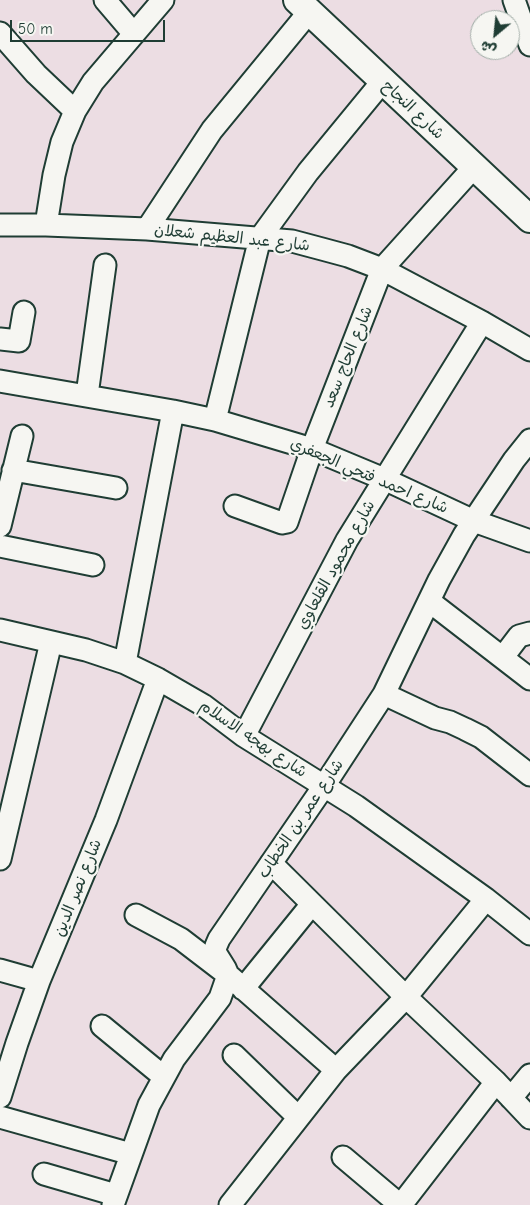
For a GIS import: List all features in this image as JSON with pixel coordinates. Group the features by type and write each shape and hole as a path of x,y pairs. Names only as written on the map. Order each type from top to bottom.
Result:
{"street":[{"path":"105,0 134,34"},
{"path":"46,225 54,175 62,142 75,111 93,82 163,0"},
{"path":"514,0 530,45"},
{"path":"147,229 212,130 303,6"},
{"name":"شارع النجاح","path":"303,6 530,219"},
{"path":"0,33 36,74 75,111"},
{"path":"215,420 260,238 308,172 382,82"},
{"name":"شارع الحاج سعد","path":"235,506 285,524 312,448 382,269 474,167"},
{"name":"شارع عبد العظيم شعلان","path":"0,225 147,229 260,238 322,248 382,269 482,322 530,350"},
{"path":"87,395 105,265"},
{"path":"0,339 19,340 24,312"},
{"name":"شارع محمود القلعاوي","path":"244,736 347,540 482,322"},
{"name":"شارع احمد فتحي الجعفري","path":"0,381 87,395 215,420 312,448 474,521 530,541"},
{"path":"125,663 173,411"},
{"path":"0,526 22,436"},
{"name":"شارع عمر بن الخطاب","path":"235,982 215,952 216,946 384,694 439,580 474,521 514,460 530,440"},
{"path":"13,470 116,488"},
{"path":"0,546 93,565"},
{"path":"429,601 530,679"},
{"name":"شارع بهجه الاسلام","path":"0,630 86,650 125,663 158,679 203,705 244,736 324,786 407,842 486,899 530,934"},
{"path":"504,658 520,636 530,633"},
{"path":"0,859 52,642"},
{"name":"شارع نصر الدين","path":"0,1097 39,981 102,828 158,679"},
{"path":"384,694 435,718 465,729 481,738 530,775"},
{"path":"271,863 406,997 496,1082 530,1118"},
{"path":"230,1205 336,1070 406,997 486,899"},
{"path":"44,1174 114,1200 149,1105 174,1059 220,998 312,904"},
{"path":"136,915 181,939 235,982 336,1070"},
{"path":"0,970 39,981"},
{"path":"102,1026 164,1077"},
{"path":"234,1055 298,1117"},
{"path":"511,1098 530,1074"},
{"path":"343,1157 400,1205 496,1082"},
{"path":"0,1117 131,1154"}]}
